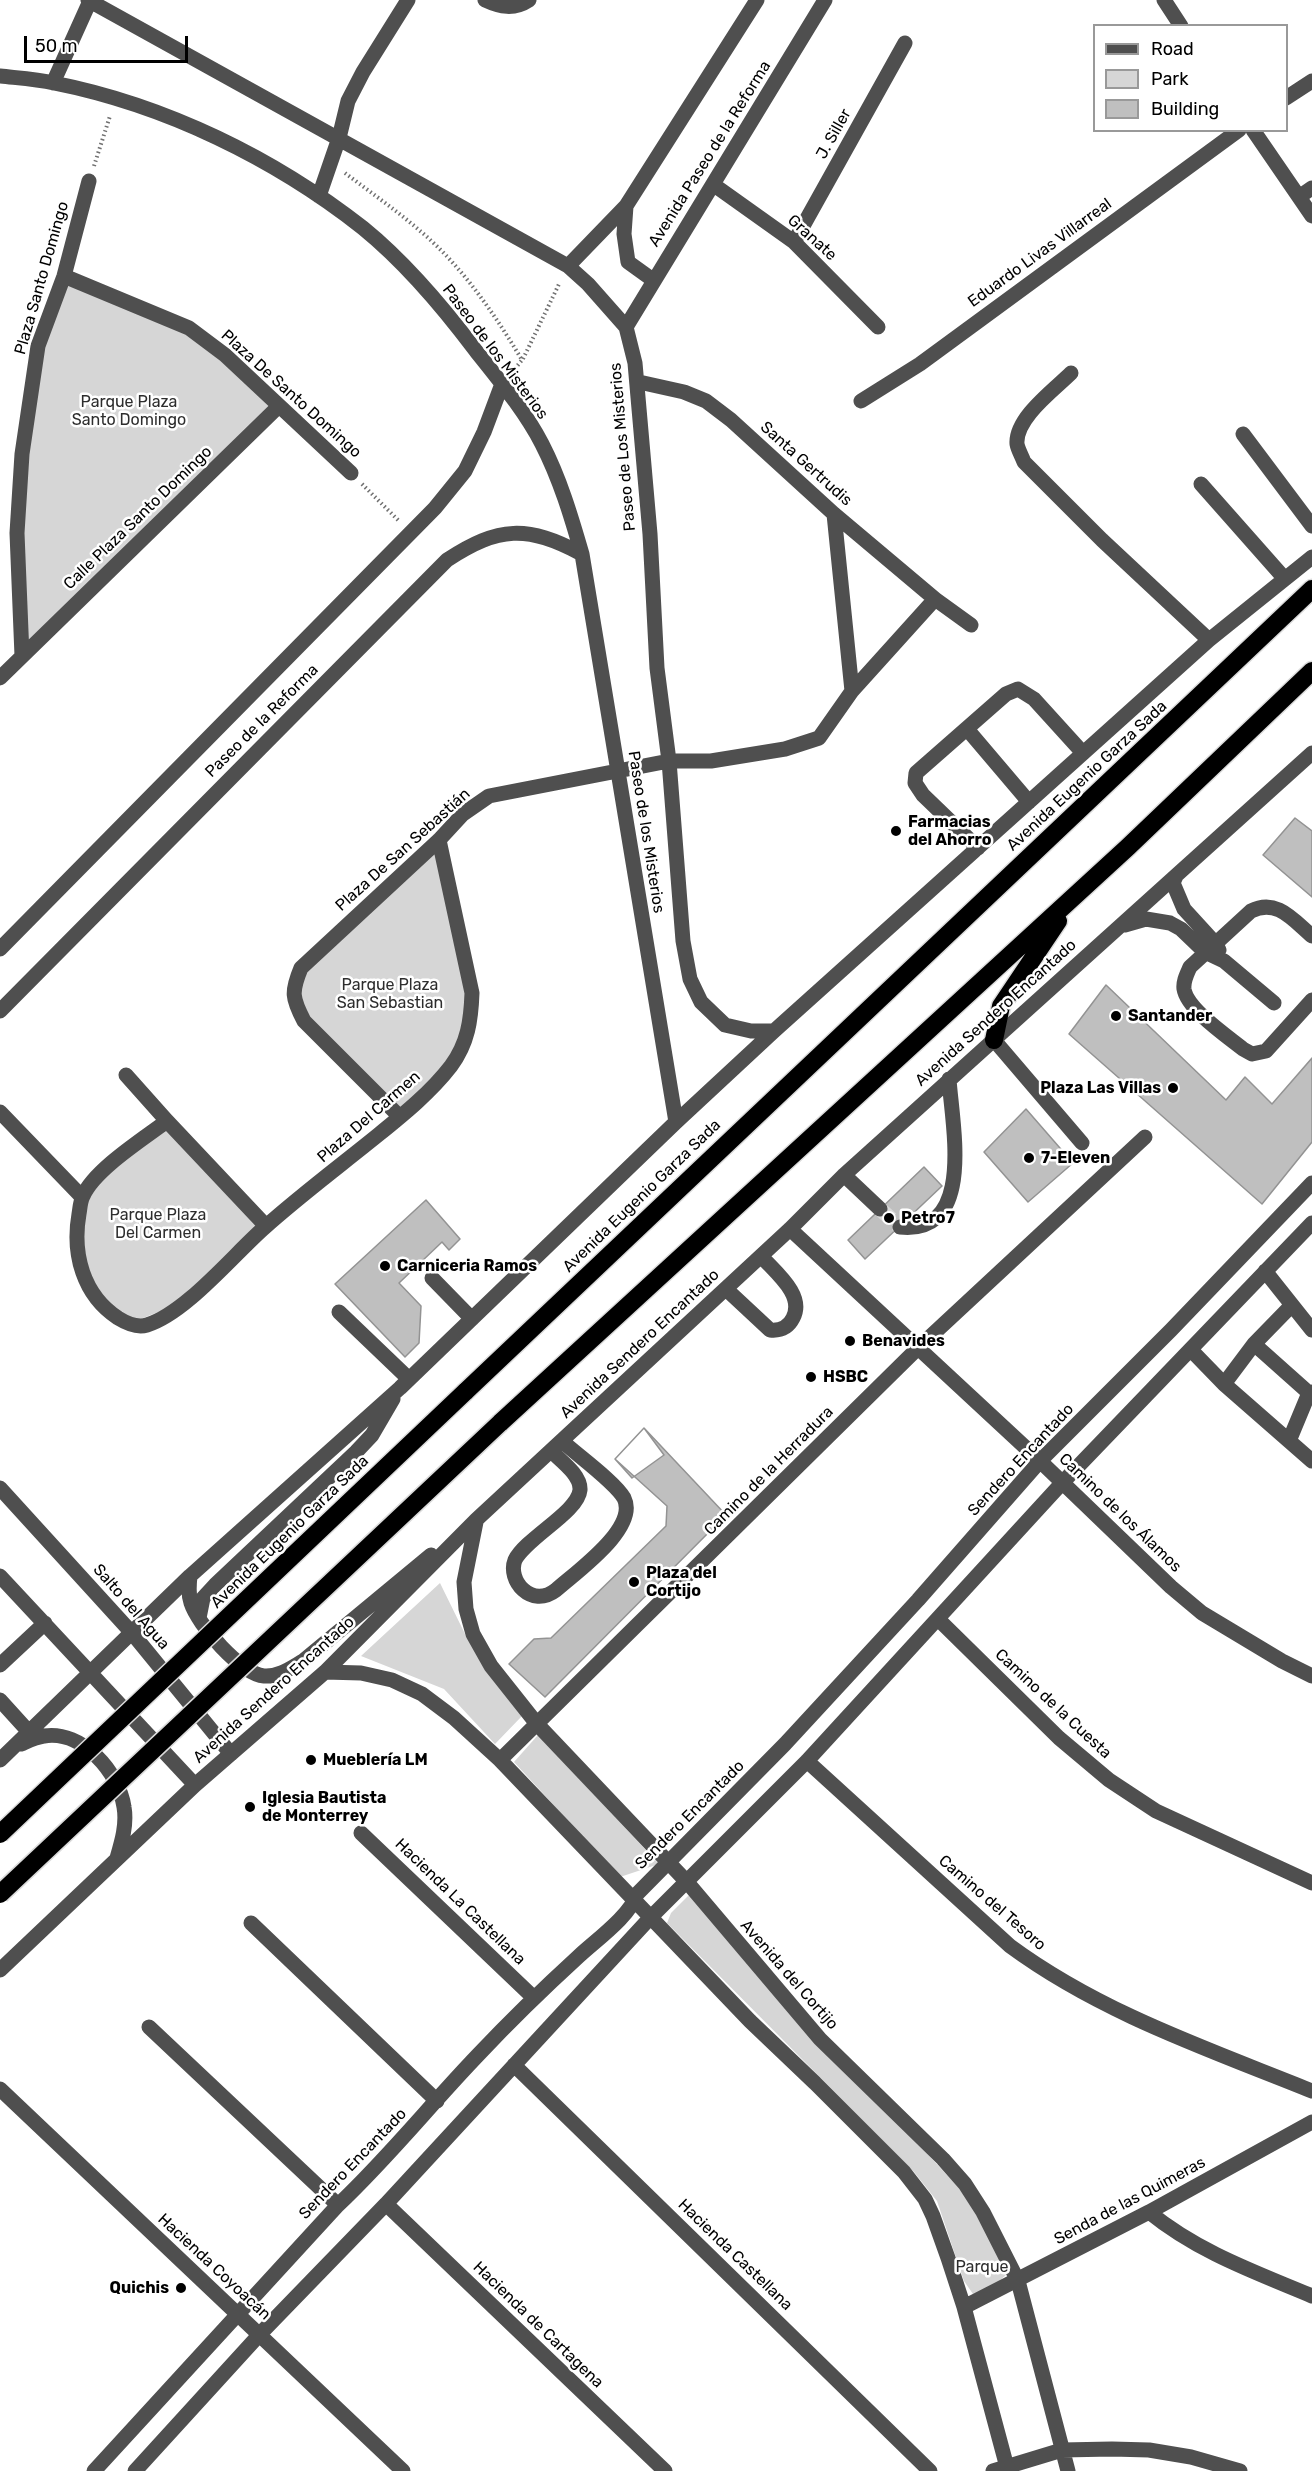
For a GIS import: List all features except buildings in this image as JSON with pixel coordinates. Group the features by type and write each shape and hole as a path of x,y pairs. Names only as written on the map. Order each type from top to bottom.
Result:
{"highway":[{"name":"Avenida Eugenio Garza Sada","path":"0,1834 1312,589"},
{"path":"0,1894 500,1423 1089,882 1312,670"},
{"path":"994,1040 1001,1006 1050,931 1089,882"}],"street":[{"path":"319,196 339,138 348,101 408,0"},
{"path":"485,0 499,7 510,7 529,0"},
{"path":"568,266 626,206 757,0"},
{"name":"Avenida Paseo de la Reforma","path":"626,327 653,280 714,186 825,0"},
{"path":"1164,0 1180,24"},
{"path":"53,83 89,1"},
{"name":"Paseo de Los Misterios","path":"89,1 568,266 588,284 626,327 639,382 657,668 669,761 683,941 690,979 701,1002 724,1025 751,1031 774,1032"},
{"name":"J. Siller","path":"794,243 905,43"},
{"name":"Paseo de los Misterios","path":"0,76 53,83 116,98 183,121 256,158 319,196 364,229 404,266 454,322 502,384 541,442 566,497 582,554 676,1122"},
{"path":"1288,97 1312,81"},
{"name":"Eduardo Livas Villarreal","path":"861,401 920,364 1236,132"},
{"path":"1254,132 1312,216"},
{"name":"Plaza Santo Domingo","path":"22,656 17,533 22,454 38,346 64,276 89,181"},
{"name":"Granate","path":"714,186 794,243 878,327"},
{"path":"1299,197 1312,188"},
{"path":"626,206 624,234 628,262 653,280"},
{"name":"Plaza De Santo Domingo","path":"64,276 189,328 225,355 351,473"},
{"path":"1071,373 1026,418 1018,431 1017,445 1024,462 1102,540 1209,640"},
{"name":"Santa Gertrudis","path":"639,382 684,392 706,401 731,420 834,514 971,625"},
{"name":"Paseo de la Reforma","path":"0,949 411,534 465,471 484,432 502,384"},
{"name":"Calle Plaza Santo Domingo","path":"22,656 279,406"},
{"path":"1243,434 1312,526"},
{"path":"1201,484 1285,579"},
{"path":"834,514 852,691"},
{"name":"Paseo de la Reforma","path":"0,1011 447,560 467,546 497,535 528,532 556,540 582,554"},
{"name":"Avenida Eugenio Garza Sada","path":"0,1760 190,1576 404,1384 676,1122 774,1032 1209,640 1312,557"},
{"path":"852,691 935,598"},
{"path":"0,678 22,656"},
{"path":"978,848 923,795 915,783 916,773 1006,694 1018,689 1034,699 1083,753"},
{"name":"Plaza De San Sebastián","path":"400,1117 304,1021 295,1004 293,988 301,968 439,840 463,814 489,796 618,770 669,761 711,761 786,749 819,738 852,691"},
{"path":"966,729 1029,802"},
{"name":"Avenida Sendero Encantado","path":"0,1970 195,1785 325,1672 476,1520 790,1229 844,1175 1176,876 1310,759"},
{"name":"Plaza Del Carmen","path":"166,1121 96,1176 82,1197 77,1225 77,1253 87,1287 104,1309 128,1324 145,1326 166,1317 186,1301 266,1226 400,1117 451,1065 465,1042 471,1018 472,993 439,840"},
{"path":"1176,876 1173,883 1184,909 1210,948"},
{"path":"1312,936 1281,910 1271,906 1260,907 1251,911 1210,948 1190,967 1184,978 1184,990 1191,1005 1252,1054 1266,1051 1312,1000"},
{"path":"1122,926 1146,918 1159,920 1181,929 1210,948 1274,1003"},
{"path":"994,1040 1082,1143"},
{"path":"126,1075 166,1121 266,1226"},
{"path":"900,1227 915,1228 938,1216 946,1207 953,1188 949,1079"},
{"path":"0,1112 82,1197"},
{"name":"Camino de la Herradura","path":"500,1761 918,1348 1145,1137"},
{"path":"844,1175 879,1209"},
{"name":"Sendero Encantado","path":"94,2471 338,2205 368,2177 476,2056 635,1901 637,1894 785,1744 918,1600 1040,1461 1171,1330 1312,1183"},
{"path":"135,2471 260,2334 386,2204 650,1918 807,1761 939,1620 1062,1483 1312,1223"},
{"name":"Camino de los Álamos","path":"790,1229 1040,1461 1171,1587 1202,1613 1272,1656 1312,1676"},
{"path":"726,1289 770,1330 779,1330 790,1324 798,1309 796,1298 761,1256"},
{"path":"1265,1271 1312,1330"},
{"path":"432,1278 472,1318"},
{"path":"1224,1384 1254,1344 1292,1305"},
{"path":"199,1618 204,1598 215,1585 372,1435 404,1384 339,1312"},
{"path":"1254,1344 1311,1392 1290,1441"},
{"path":"1191,1350 1224,1384 1312,1461"},
{"path":"556,1446 613,1485 624,1498 627,1511 617,1534 556,1590 540,1598 530,1596 519,1584 514,1572 514,1562 522,1551 576,1502 580,1487 556,1446"},
{"name":"Salto del Agua","path":"0,1488 132,1633 231,1754"},
{"path":"190,1576 190,1602 199,1618 219,1644 248,1671 265,1676 284,1672 303,1661 408,1573 476,1520"},
{"name":"Avenida del Cortijo","path":"476,1520 464,1582 466,1608 473,1634 491,1666 537,1724 687,1882 820,2039 919,2134 965,2184 993,2227 1018,2281 1068,2471"},
{"path":"0,1576 195,1785"},
{"name":"Camino de la Cuesta","path":"939,1620 1059,1738 1109,1779 1156,1812 1312,1883"},
{"path":"0,1665 45,1623"},
{"path":"325,1672 361,1673 392,1680 422,1694 454,1718 500,1761 750,2021 880,2148 916,2187 933,2216 964,2307 1002,2469 1062,2450 1149,2450 1191,2457 1240,2471"},
{"path":"0,1700 29,1732"},
{"path":"15,1746 44,1736 60,1737 84,1746 100,1760 117,1783 124,1807 125,1829 117,1858"},
{"name":"Camino del Tesoro","path":"807,1761 1010,1946 1046,1972 1089,1997 1138,2020 1312,2091"},
{"name":"Hacienda La Castellana","path":"360,1833 534,1998"},
{"path":"250,1923 437,2101"},
{"path":"149,2026 338,2205"},
{"name":"Hacienda Castellana","path":"514,2065 930,2471"},
{"name":"Hacienda Coyoacán","path":"0,2089 403,2471"},
{"name":"Senda de las Quimeras","path":"964,2307 1149,2212 1312,2122"},
{"name":"Hacienda de Cartagena","path":"386,2204 665,2471"},
{"path":"1149,2212 1174,2232 1197,2246 1312,2296"}],"path":[{"path":"89,181 116,98"},
{"path":"330,162 420,230 452,262 498,320 522,360"},
{"path":"502,384 522,360 568,266"},
{"name":"Plaza De Santo Domingo","path":"351,473 411,534"}],"green space":[{"name":"Parque Plaza Santo Domingo","path":"64,276 189,328 279,406 22,656 17,533 38,346"},
{"name":"Parque Plaza San Sebastian","path":"439,840 472,993 465,1042 400,1117 304,1021 294,997 301,968"},
{"name":"Parque Plaza Del Carmen","path":"167,1121 266,1226 186,1301 128,1324 87,1288 77,1225 82,1197"},
{"path":"440,1583 466,1636 522,1716 495,1744 444,1689 361,1656"},
{"path":"538,1735 659,1864 620,1877 514,1762"},
{"name":"Parque","path":"689,1895 957,2186 981,2217 1007,2274 993,2287 973,2294 964,2281 937,2201 914,2172 667,1923 671,1913"}],"tunnel":[{"path":"880,1209 900,1227"}],"place":[{"name":"Farmacias del Ahorro","path":"896,831"},
{"name":"Santander","path":"1116,1016"},
{"name":"Plaza Las Villas","path":"1173,1088"},
{"name":"7-Eleven","path":"1029,1158"},
{"name":"Petro7","path":"889,1218"},
{"name":"Carniceria Ramos","path":"385,1266"},
{"name":"Benavides","path":"850,1341"},
{"name":"HSBC","path":"811,1377"},
{"name":"Plaza del Cortijo","path":"634,1582"},
{"name":"Mueblería LM","path":"311,1760"},
{"name":"Iglesia Bautista de Monterrey","path":"250,1807"},
{"name":"Quichis","path":"181,2288"}]}
